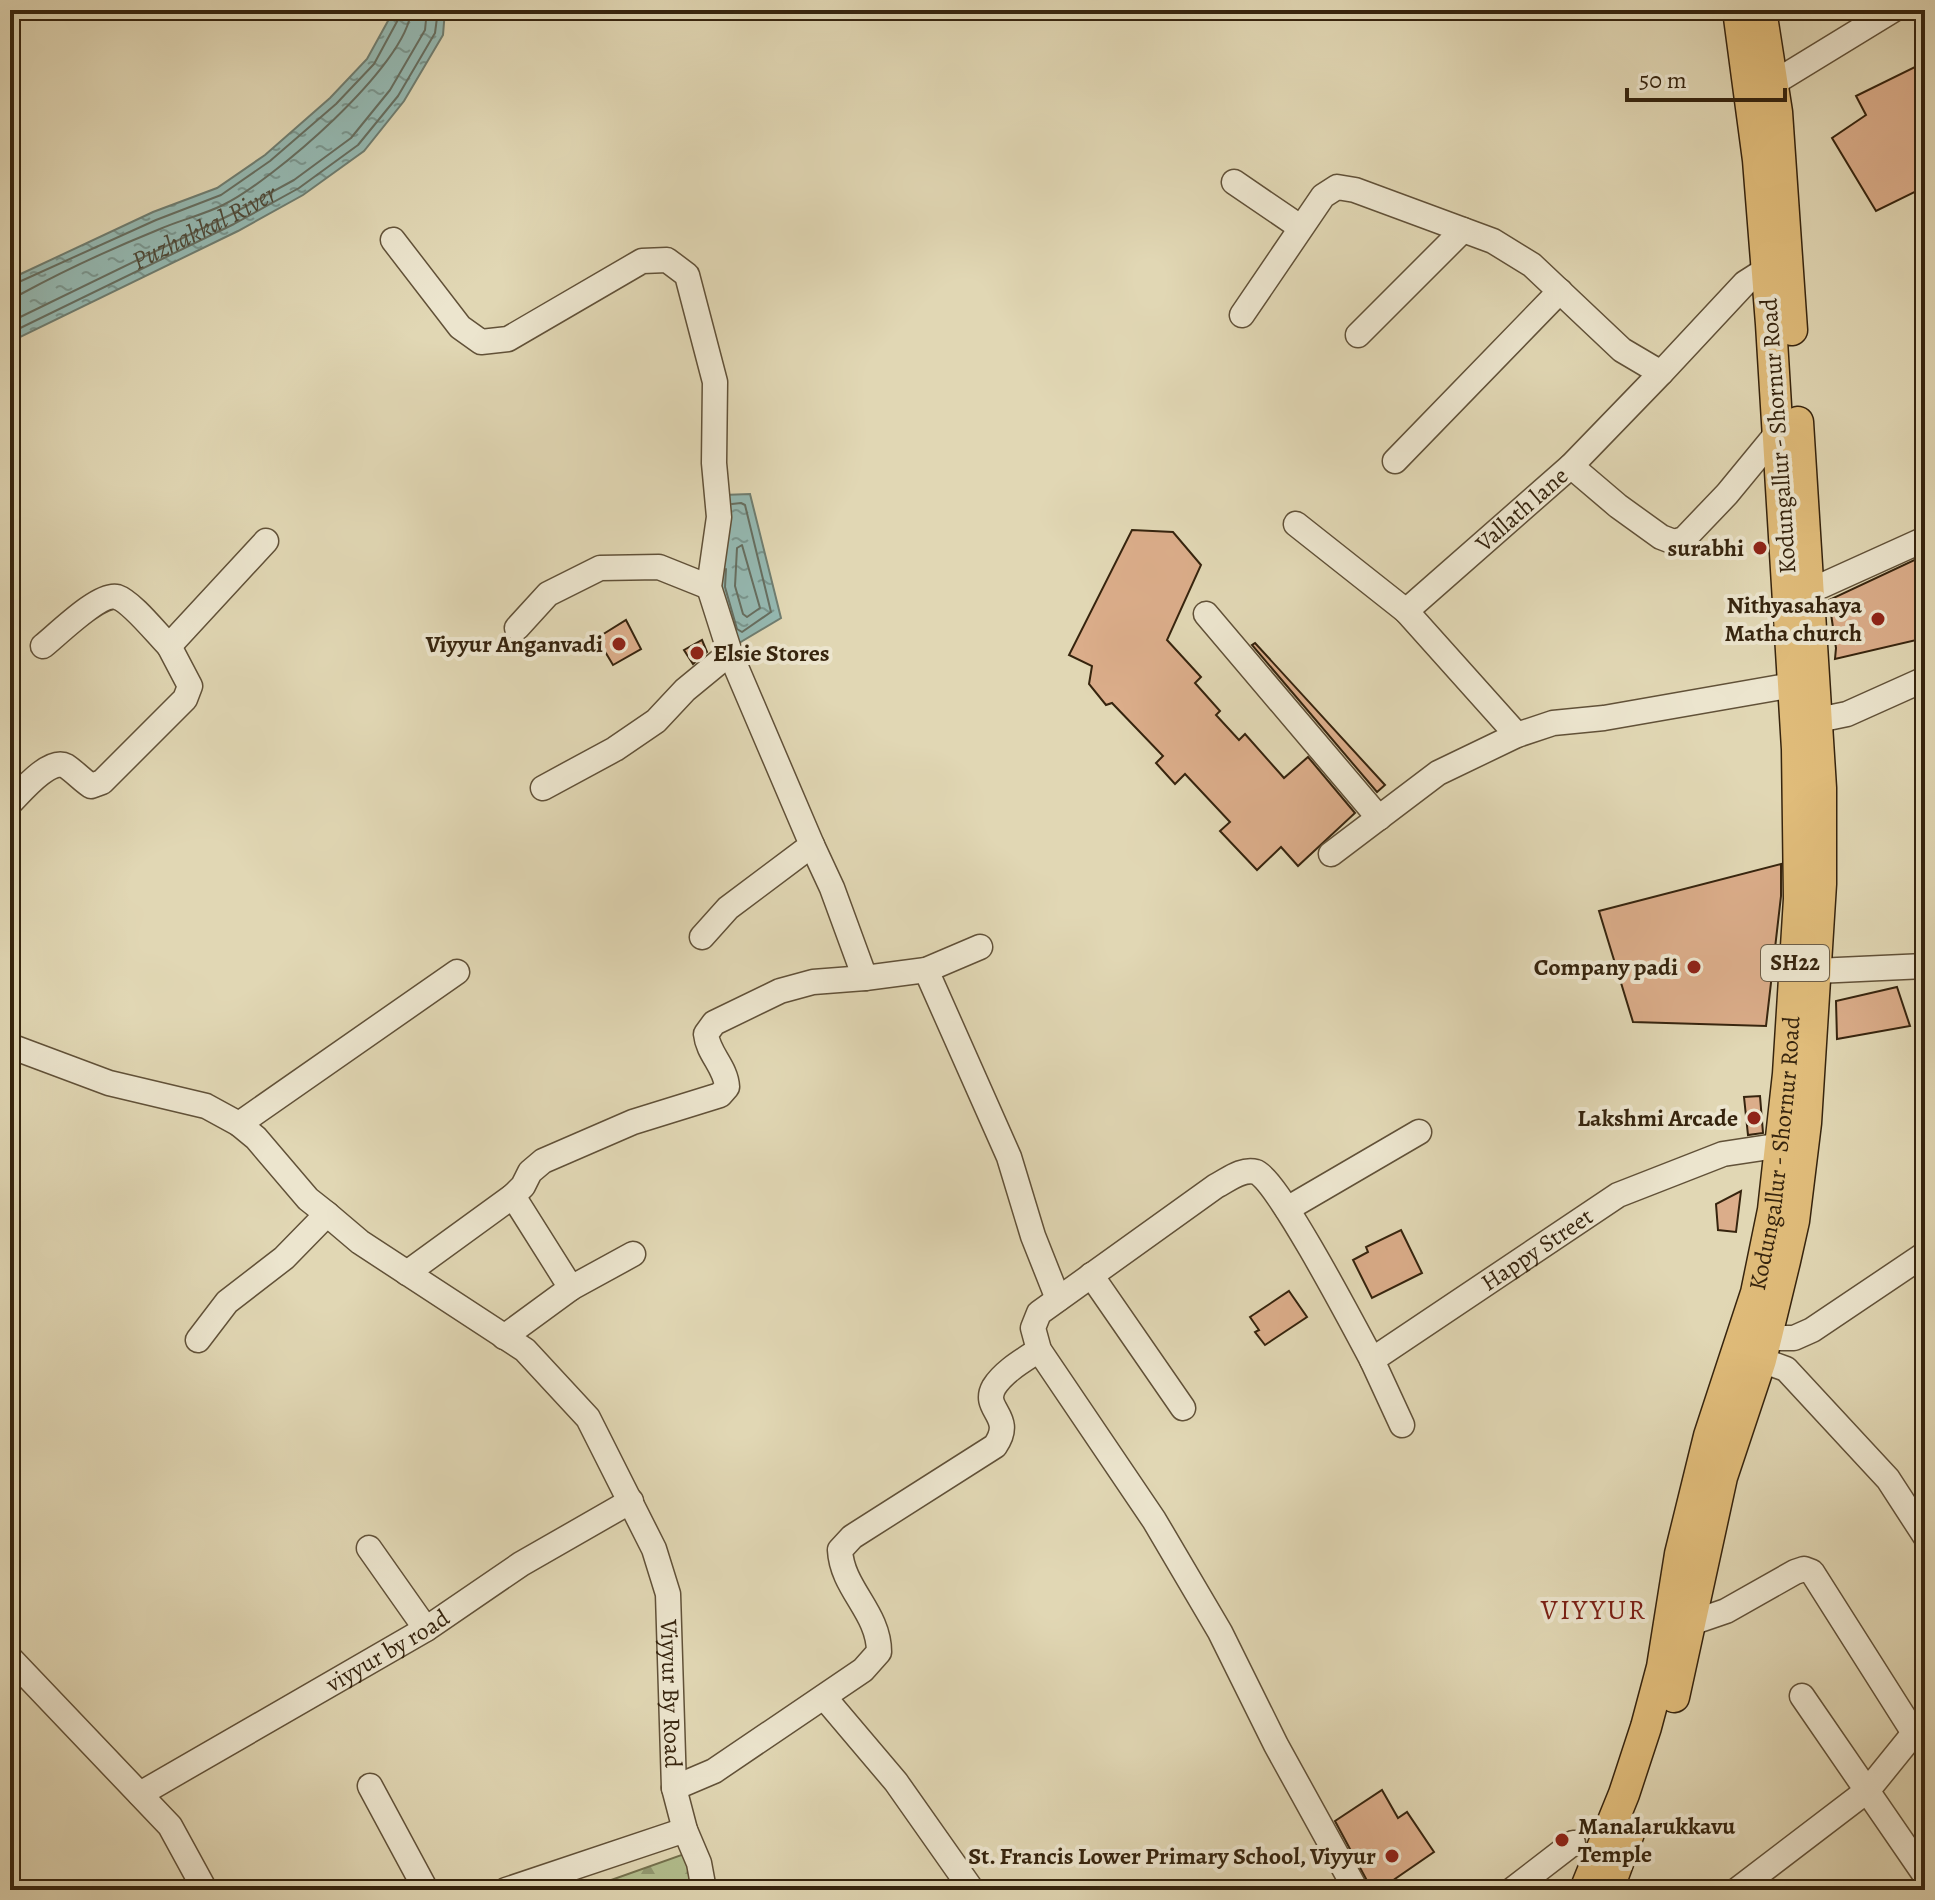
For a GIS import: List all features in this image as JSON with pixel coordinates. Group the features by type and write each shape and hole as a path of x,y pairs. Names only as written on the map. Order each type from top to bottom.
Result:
{"main road":[{"name":"Kodungallur - Shornur Road","path":"1608,1890 1666,1728 1722,1477 1764,1349 1794,1221 1788,1074 1799,899 1793,685 1757,145 1738,10"},
{"name":"Kodungallur - Shornur Road","path":"1585,1890 1627,1786 1662,1667 1680,1554 1709,1436 1756,1293 1773,1210 1792,1143 1816,971 1821,884 1818,720 1787,236 1772,84 1761,10"}],"street":[{"path":"1772,84 1893,10"},
{"path":"1234,182 1300,227"},
{"path":"1242,315 1323,196 1337,187 1355,190 1493,241 1532,265 1622,350 1661,373"},
{"path":"1358,335 1463,230"},
{"path":"393,240 460,327 481,342 508,339 642,261 667,260 687,275 715,382 714,463 719,517 709,587 730,653 832,888 865,978"},
{"path":"1571,466 1745,283 1767,269"},
{"path":"1395,461 1560,291"},
{"name":"Vallath lane","path":"1406,611 1571,466 1661,537 1674,542 1684,539 1727,494 1778,432"},
{"path":"1296,524 1406,611 1517,735"},
{"path":"1810,591 1925,539"},
{"path":"169,646 266,541"},
{"path":"517,628 548,594 600,568 659,567 709,587"},
{"path":"10,803 46,769 57,764 64,765 91,786 102,782 185,699 190,686 169,646 117,597 107,597 93,605 43,646"},
{"path":"1206,614 1379,818"},
{"path":"543,788 615,749 656,721 685,690 730,653"},
{"path":"1818,720 1847,714 1925,679"},
{"path":"1331,854 1438,773 1517,735 1553,723 1604,718 1793,685"},
{"path":"702,937 728,908 812,845"},
{"path":"407,1273 513,1196 530,1172 543,1161 633,1122 720,1095 727,1087 727,1077 707,1044 706,1034 714,1023 780,991 813,982 926,970 980,947"},
{"path":"1816,971 1925,966"},
{"path":"926,970 1009,1157 1033,1236 1058,1299"},
{"path":"239,1124 457,972"},
{"name":"Viyyur By Road","path":"10,1046 109,1083 206,1106 239,1124 256,1138 308,1199 360,1242 525,1350 588,1418 654,1549 668,1594 674,1788 685,1830 699,1863 704,1890"},
{"path":"1287,1209 1419,1132"},
{"name":"Happy Street","path":"1372,1360 1618,1195 1723,1154 1792,1143"},
{"path":"1356,1890 1276,1745 1220,1632 1154,1520 1039,1350 1033,1328 1039,1313 1216,1186 1244,1171 1258,1172 1269,1180 1287,1209 1372,1360 1402,1425"},
{"path":"513,1196 571,1288"},
{"path":"198,1340 227,1302 284,1258 327,1214"},
{"path":"504,1337 571,1288 633,1254"},
{"path":"1925,1254 1812,1330 1764,1349 1888,1479 1925,1536"},
{"path":"1091,1275 1183,1408"},
{"path":"674,1788 714,1771 863,1670 879,1652 879,1634 841,1566 840,1550 852,1537 995,1446 1003,1434 1003,1425 991,1401 993,1389 1009,1371 1039,1350"},
{"name":"viyyur by road","path":"140,1794 426,1629 521,1564 631,1501"},
{"path":"369,1548 426,1629"},
{"path":"1691,1623 1726,1611 1795,1572 1804,1569 1812,1572 1919,1727 1868,1790 1737,1890"},
{"path":"13,1668 170,1826 205,1890"},
{"path":"1802,1696 1925,1875"},
{"path":"824,1697 896,1782 972,1890"},
{"path":"370,1786 426,1890"},
{"path":"506,1890 685,1830"},
{"path":"1512,1890 1573,1843"}],"green space":[{"path":"687,1853 691,1890 583,1890"}],"water":[{"name":"Puzhakkal River","path":"394,10 445,10 443,35 404,101 364,151 303,195 238,231 10,342 10,279 153,212 217,188 265,155 330,98 367,59"},
{"path":"750,494 781,618 734,646 716,588 723,495"}],"building":[{"path":"1925,62 1925,187 1876,211 1832,138 1866,115 1856,96"},
{"path":"1132,530 1173,532 1201,565 1167,640 1201,677 1195,683 1220,711 1216,715 1239,740 1245,734 1284,778 1308,757 1355,813 1298,866 1281,847 1257,870 1220,831 1230,822 1185,774 1175,784 1156,763 1163,756 1112,703 1106,705 1089,684 1092,666 1069,655"},
{"name":"Nithyasahaya Matha church","path":"1925,555 1925,638 1835,659 1829,600"},
{"name":"Viyyur Anganvadi","path":"626,620 641,649 613,665 597,638"},
{"name":"Elsie Stores","path":"702,640 707,652 693,664 684,650"},
{"path":"1255,643 1385,785 1377,792 1252,645"},
{"name":"Company padi","path":"1781,864 1781,896 1766,1026 1633,1022 1599,911"},
{"path":"1897,987 1910,1026 1837,1039 1836,1001"},
{"name":"Lakshmi Arcade","path":"1760,1096 1763,1133 1748,1135 1744,1097"},
{"path":"1741,1191 1736,1232 1718,1230 1716,1204"},
{"path":"1401,1230 1422,1273 1372,1298 1353,1260 1368,1252 1366,1247"},
{"path":"1289,1291 1307,1317 1265,1345 1255,1332 1259,1330 1250,1317"},
{"name":"St. Francis Lower Primary School, Viyyur","path":"1382,1790 1398,1818 1407,1812 1434,1852 1392,1881 1398,1890 1372,1890 1335,1821"}],"place":[{"name":"surabhi","path":"1760,548"},
{"name":"Nithyasahaya Matha church","path":"1878,619"},
{"name":"Viyyur Anganvadi","path":"619,644"},
{"name":"Elsie Stores","path":"697,653"},
{"name":"Company padi","path":"1694,967"},
{"name":"Lakshmi Arcade","path":"1754,1118"},
{"name":"Manalarukkavu Temple","path":"1562,1840"},
{"name":"St. Francis Lower Primary School, Viyyur","path":"1392,1856"}],"district":[{"name":"VIYYUR","path":"1594,1610"}]}
